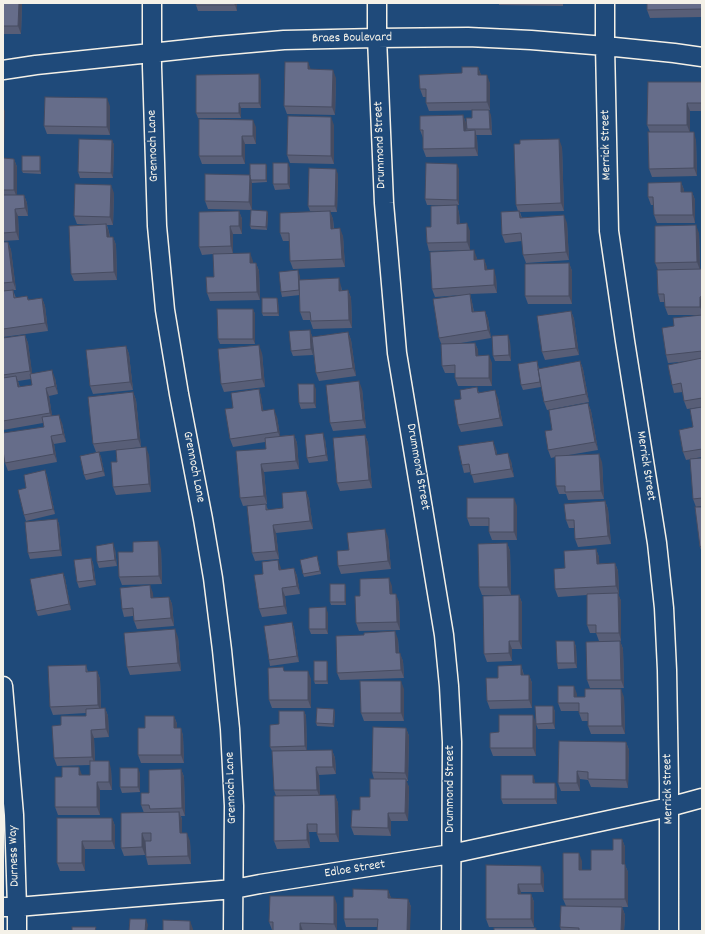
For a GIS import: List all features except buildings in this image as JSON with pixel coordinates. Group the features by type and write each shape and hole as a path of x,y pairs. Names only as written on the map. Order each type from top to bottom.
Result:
{"street":[{"name":"Grennoch Lane","path":"152,3 151,53 157,226 166,310 179,394 213,578 223,658 230,729 234,806 234,931"},
{"name":"Drummond Street","path":"377,3 377,38 384,203 398,353 445,642 449,686 452,742 451,931"},
{"name":"Merrick Street","path":"605,3 609,231 657,543 662,594 667,670 669,931"},
{"name":"Braes Boulevard","path":"3,70 36,65 284,40 377,38 468,37 531,40 605,46 702,57"},
{"name":"Durness Way","path":"3,686 14,815 10,907 16,931"},
{"name":"Edloe Street","path":"10,907 234,889 451,854 669,807 702,798"}]}
